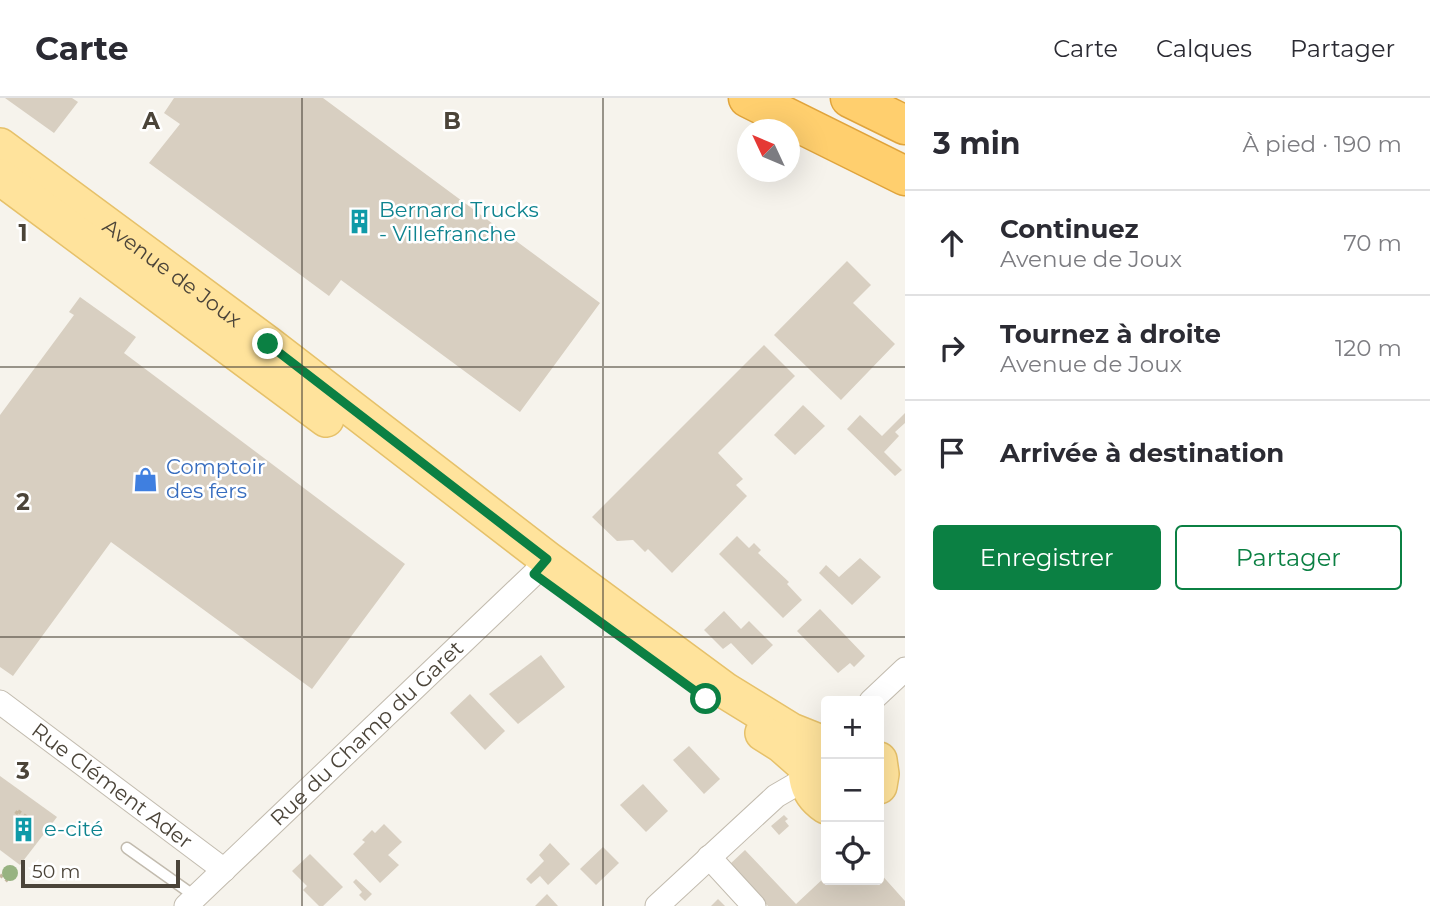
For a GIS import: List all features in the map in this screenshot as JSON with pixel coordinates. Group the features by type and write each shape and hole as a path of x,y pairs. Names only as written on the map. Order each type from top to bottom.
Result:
{"highway":[{"path":"748,98 905,176"},
{"path":"850,98 905,125"}],"main road":[{"name":"Avenue de Joux","path":"0,146 268,344 541,567"},
{"name":"Avenue de Joux","path":"0,177 541,567 726,691 791,731 817,772"}],"street":[{"name":"Rue du Champ du Garet","path":"191,902 541,567"},
{"path":"876,696 905,669"},
{"name":"Rue Clément Ader","path":"0,702 224,870"},
{"path":"657,906 776,796 817,772"},
{"path":"709,857 754,906"}],"lane":[{"path":"127,848 191,902"}],"path":[{"path":"18,811 28,818 21,827 17,824 20,820 15,815 18,811"},
{"path":"0,874 8,881"}],"building":[{"path":"5,98 72,98 78,102 54,133"},
{"name":"Bernard Trucks - Villefranche","path":"174,98 323,98 600,303 520,412 341,280 329,296 149,163 180,124 164,113"},
{"path":"847,261 871,285 853,303 895,344 841,400 774,335"},
{"name":"Comptoir des fers","path":"80,297 136,337 124,353 405,564 312,689 111,542 13,676 0,667 0,415 74,315 69,312"},
{"path":"764,345 795,376 718,453 743,479 736,485 747,496 672,573 648,549 645,552 633,540 617,541 592,517"},
{"path":"803,405 825,426 795,455 774,435"},
{"path":"905,413 905,423 895,432 899,436 884,452 902,470 895,476 847,429 860,415 882,436"},
{"path":"737,536 749,548 754,543 761,550 758,553 789,582 787,584 802,600 783,618 719,554"},
{"path":"860,558 881,577 852,605 819,573 826,565 839,577"},
{"path":"820,609 865,656 854,667 850,663 838,673 797,631"},
{"path":"724,611 741,629 749,621 773,645 752,665 731,643 723,649 704,630"},
{"path":"541,655 565,687 518,724 489,694"},
{"path":"470,694 505,731 485,750 450,713"},
{"path":"689,746 720,779 704,794 673,760"},
{"name":"e-cité","path":"0,776 57,817 20,865 0,850"},
{"path":"643,784 668,811 646,832 620,805"},
{"path":"784,815 789,826 779,835 771,826"},
{"path":"384,824 402,842 388,855 399,865 380,883 353,854 372,830 375,833"},
{"path":"550,843 570,864 548,885 540,876 531,884 526,879 544,861 539,855"},
{"path":"603,847 619,863 596,885 580,869"},
{"path":"745,850 796,904 821,881 821,885 884,885 884,878 905,901 905,906 768,906 729,865"},
{"path":"310,854 343,887 323,906 319,906 303,890 307,886 292,871"},
{"path":"356,879 372,894 365,901 359,895 362,892 353,882"},
{"path":"547,894 558,906 535,906"},
{"path":"718,899 725,906 711,906"}],"place":[{"name":"Bernard Trucks - Villefranche","path":"359,222"},
{"name":"Comptoir des fers","path":"146,479"},
{"name":"e-cité","path":"24,829"}],"route":[{"path":"268,344 547,559 534,574 706,699"}]}
